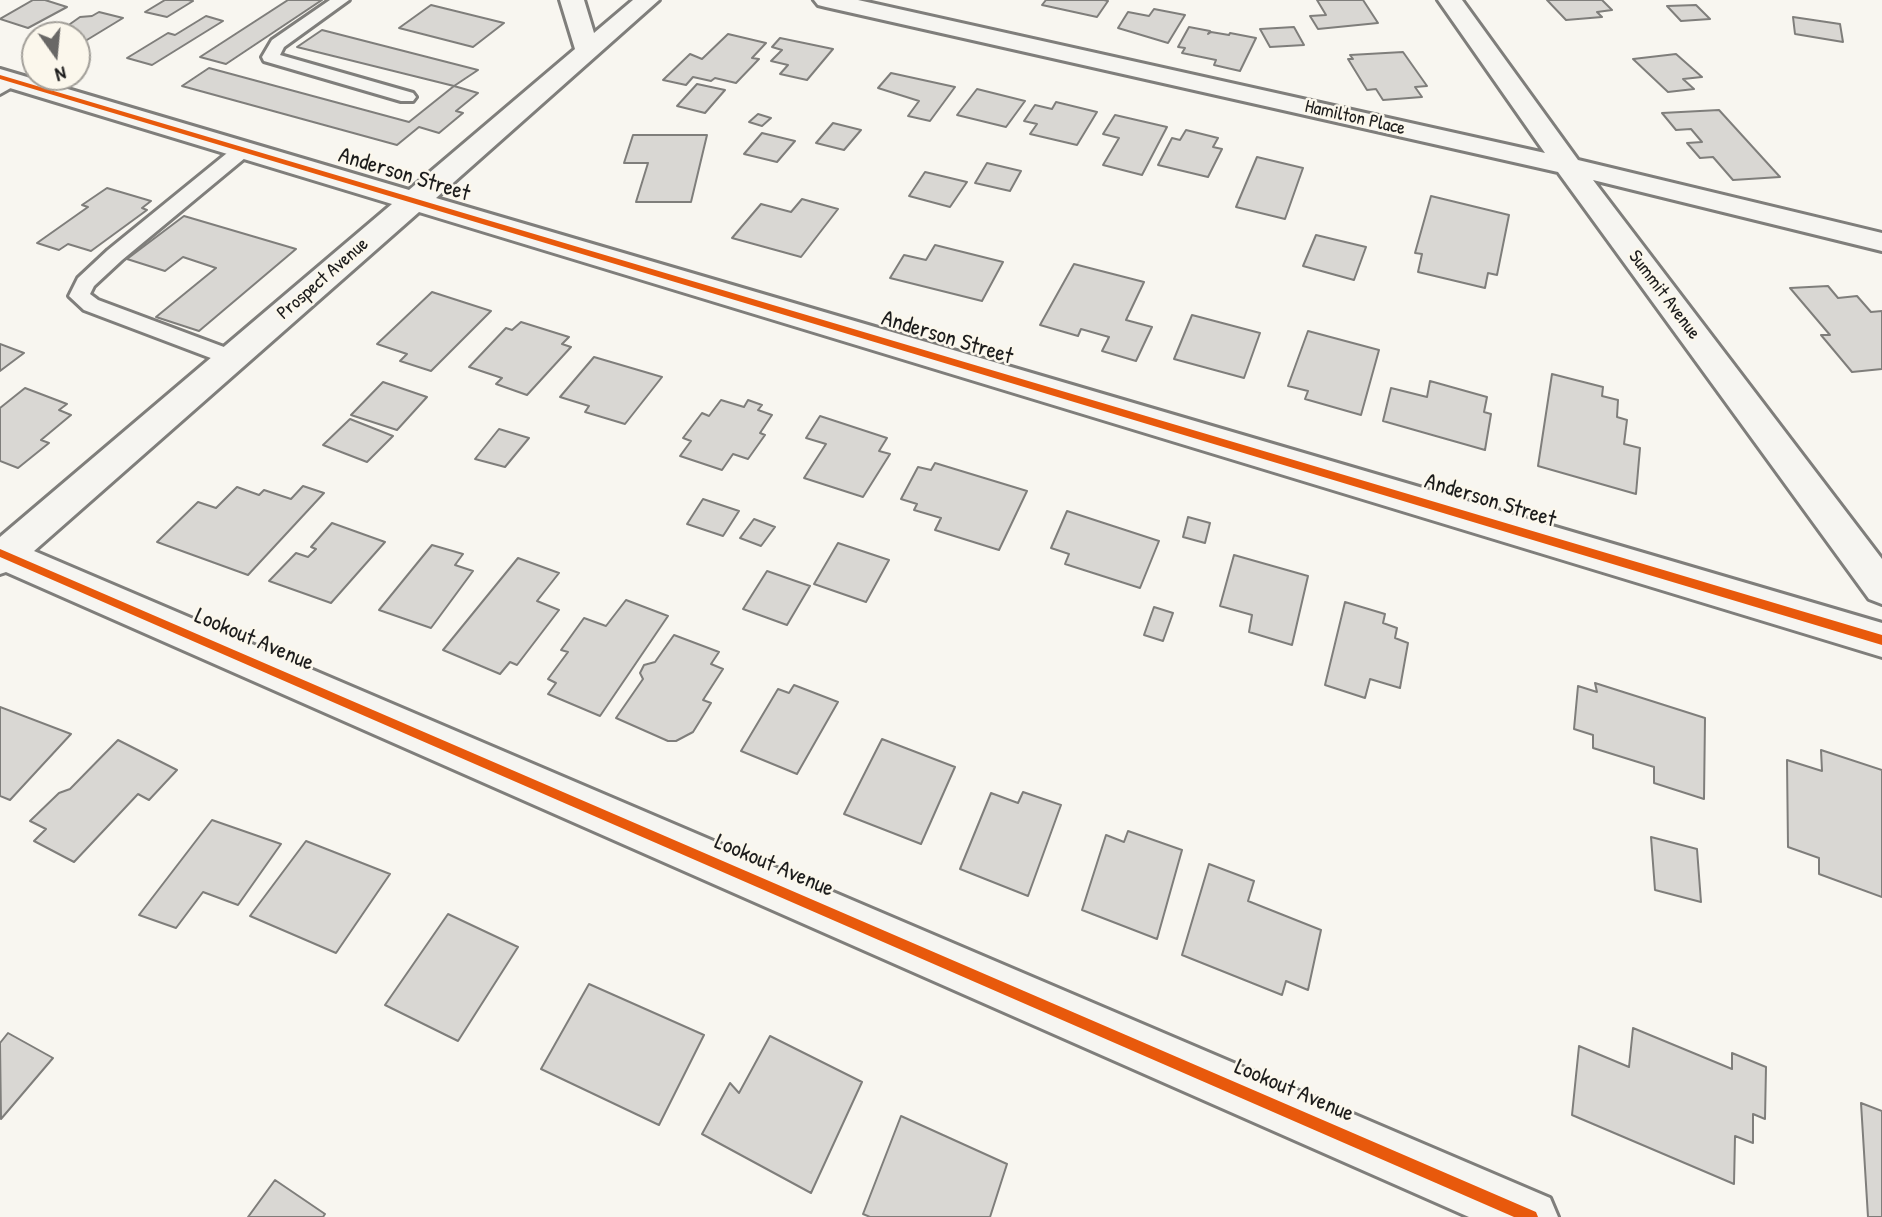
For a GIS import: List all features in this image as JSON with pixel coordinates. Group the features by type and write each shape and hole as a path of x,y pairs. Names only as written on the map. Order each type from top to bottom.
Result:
{"street":[{"path":"572,0 588,51"},
{"name":"Prospect Avenue","path":"2,555 647,0"},
{"name":"Hamilton Place","path":"826,0 1568,166 1882,242"},
{"name":"Summit Avenue","path":"1450,0 1568,166 1882,588"},
{"name":"Anderson Street","path":"4,82 244,149 1882,640"},
{"name":"Lookout Avenue","path":"2,555 1531,1217"}],"lane":[{"path":"341,0 278,44 270,57 407,97"},
{"path":"232,358 91,305 79,296 85,283 115,255 244,149"}],"building":[{"path":"33,0 45,0 67,7 41,21 21,21 21,26 0,19"},
{"path":"165,0 193,1 167,17 145,12"},
{"path":"288,0 322,0 226,64 200,57"},
{"path":"1046,0 1108,1 1097,17 1042,5"},
{"path":"1317,0 1363,0 1378,23 1318,29 1310,16 1326,15"},
{"path":"1547,0 1602,0 1612,10 1597,12 1602,17 1566,20"},
{"path":"431,5 504,23 473,47 399,28"},
{"path":"1696,5 1710,19 1681,21 1667,6"},
{"path":"1154,9 1185,15 1168,43 1118,28 1128,12 1149,16"},
{"path":"99,12 123,18 91,37 91,21 74,21 80,17"},
{"path":"206,16 223,21 152,65 127,58 168,33 175,35"},
{"path":"1793,17 1840,24 1843,42 1795,34"},
{"path":"1189,27 1210,31 1208,34 1230,33 1256,38 1240,71 1214,65 1216,60 1182,53 1185,48 1178,47"},
{"path":"1294,27 1304,45 1270,47 1260,29"},
{"path":"322,30 478,70 454,86 297,47"},
{"path":"728,34 766,43 752,58 759,59 736,83 693,77 686,85 663,80 690,54 702,59"},
{"path":"780,38 833,49 807,80 780,74 788,65 771,61 782,50 772,47"},
{"path":"1403,52 1427,86 1415,87 1422,97 1383,100 1376,89 1367,90 1348,59 1353,59 1350,55"},
{"path":"1676,54 1702,77 1683,79 1694,89 1668,92 1633,59"},
{"path":"209,68 409,122 454,86 478,93 456,111 463,113 439,133 419,127 397,145 182,86"},
{"path":"891,73 955,87 930,121 908,116 919,101 878,88"},
{"path":"697,84 725,90 705,113 677,106"},
{"path":"977,89 1025,101 1006,127 957,115"},
{"path":"1056,102 1097,112 1077,145 1030,134 1037,124 1024,121 1035,105 1052,109"},
{"path":"1719,110 1780,177 1733,180 1713,157 1700,158 1687,143 1702,142 1691,129 1676,130 1662,113"},
{"path":"758,114 771,118 762,126 749,122"},
{"path":"1115,115 1167,127 1142,175 1103,165 1119,138 1103,134"},
{"path":"833,123 861,130 844,150 816,143"},
{"path":"1186,130 1218,138 1213,147 1222,149 1208,177 1158,165 1172,138 1180,140"},
{"path":"762,133 795,141 777,162 744,154"},
{"path":"633,135 707,135 691,202 636,202 648,163 624,163"},
{"path":"1257,157 1303,168 1285,219 1236,207"},
{"path":"987,163 1021,171 1010,191 975,183"},
{"path":"925,172 967,182 950,207 909,196"},
{"path":"107,188 151,201 142,208 147,210 91,251 68,244 59,250 37,243 88,207 82,205"},
{"path":"1431,196 1509,215 1497,275 1488,273 1485,288 1418,272 1422,254 1415,253"},
{"path":"802,199 838,209 801,257 732,238 761,204 791,212"},
{"path":"184,216 296,249 199,331 156,317 216,268 183,257 165,271 127,259"},
{"path":"1316,235 1366,247 1354,280 1303,266"},
{"path":"935,245 1003,262 982,301 890,278 904,255 926,260"},
{"path":"1074,264 1144,282 1126,320 1152,327 1136,361 1102,351 1109,337 1081,329 1078,336 1040,325"},
{"path":"1828,286 1838,298 1857,296 1871,312 1882,311 1882,369 1852,372 1821,335 1830,335 1790,288"},
{"path":"432,292 491,311 431,371 400,361 407,354 377,344"},
{"path":"1192,315 1260,333 1244,378 1174,359"},
{"path":"521,322 569,337 562,344 571,347 527,395 496,384 502,378 469,367 506,328 512,330"},
{"path":"1308,331 1379,350 1361,415 1305,399 1308,391 1288,386"},
{"path":"0,344 24,353 0,371"},
{"path":"594,357 662,377 625,424 585,412 589,406 560,397"},
{"path":"1552,374 1603,387 1602,396 1618,400 1617,417 1627,420 1624,444 1640,448 1636,494 1538,466"},
{"path":"1430,381 1487,397 1484,412 1491,414 1485,450 1383,421 1391,388 1427,397"},
{"path":"383,382 427,397 397,430 351,415"},
{"path":"25,388 67,404 59,410 71,415 41,440 49,443 18,468 0,461 0,408"},
{"path":"721,400 744,407 748,400 762,405 758,410 772,415 760,433 765,435 748,459 733,454 722,470 680,456 691,441 683,438 702,413 709,416"},
{"path":"820,416 887,438 879,451 890,454 863,497 804,478 826,444 806,438"},
{"path":"350,419 393,436 367,462 323,445"},
{"path":"499,429 529,438 505,467 475,459"},
{"path":"935,463 1027,491 999,550 935,530 941,518 914,510 917,504 901,499 918,467 931,470"},
{"path":"303,486 324,493 248,575 157,542 198,502 216,508 237,487 259,495 264,490 291,499"},
{"path":"703,499 739,511 723,536 687,524"},
{"path":"1067,511 1159,541 1140,588 1065,564 1069,554 1051,548"},
{"path":"1188,517 1210,523 1205,543 1183,537"},
{"path":"754,519 775,527 761,546 740,538"},
{"path":"332,523 385,542 331,603 269,581 296,553 308,557 316,549 311,547"},
{"path":"838,543 889,560 866,602 814,584"},
{"path":"432,545 463,554 455,565 473,571 431,628 379,610"},
{"path":"1234,555 1308,576 1292,645 1249,632 1252,615 1220,606"},
{"path":"518,558 559,573 537,601 559,610 517,665 510,662 500,674 443,650"},
{"path":"767,571 810,586 787,625 743,609"},
{"path":"626,600 668,616 600,716 548,694 556,683 548,679 568,652 561,650 584,618 606,626"},
{"path":"1345,602 1385,614 1383,623 1397,628 1395,638 1408,643 1400,688 1370,679 1365,698 1325,685"},
{"path":"1154,607 1173,613 1163,641 1144,635"},
{"path":"674,635 719,652 711,664 723,669 703,700 711,703 693,732 676,741 668,741 616,718 643,679 640,673 644,665 655,662"},
{"path":"1595,683 1705,718 1704,799 1654,783 1654,767 1593,748 1593,735 1574,729 1578,686 1597,692"},
{"path":"794,685 838,702 797,774 741,751 778,689 789,693"},
{"path":"0,707 71,734 10,800 0,796"},
{"path":"882,739 955,767 921,844 844,814"},
{"path":"118,740 177,770 149,800 138,794 74,862 34,841 46,829 30,821 59,793 70,789"},
{"path":"1821,750 1882,770 1882,897 1819,874 1819,858 1788,847 1787,760 1822,771"},
{"path":"1023,792 1061,805 1028,896 960,869 991,793 1018,803"},
{"path":"212,820 281,844 238,905 203,892 176,928 139,915"},
{"path":"1128,831 1182,850 1157,939 1082,910 1106,835 1124,842"},
{"path":"1651,837 1697,849 1701,902 1655,890"},
{"path":"306,841 390,874 336,953 250,916"},
{"path":"1209,864 1254,881 1248,901 1321,930 1308,990 1286,981 1282,995 1182,955"},
{"path":"448,914 518,947 458,1041 385,1005"},
{"path":"589,984 704,1035 659,1125 541,1069"},
{"path":"1633,1028 1732,1069 1732,1053 1766,1067 1765,1119 1753,1114 1753,1143 1735,1136 1734,1184 1572,1115 1579,1046 1629,1067"},
{"path":"8,1033 53,1058 1,1119 0,1043"},
{"path":"770,1036 862,1082 811,1193 702,1134 730,1083 739,1093"},
{"path":"1861,1103 1882,1111 1882,1217 1868,1217"},
{"path":"901,1116 1007,1164 990,1217 870,1217 863,1214"},
{"path":"275,1180 325,1214 323,1217 248,1217"}],"cycle path":[{"path":"0,77 1882,640"},
{"path":"0,553 1531,1217"}]}
